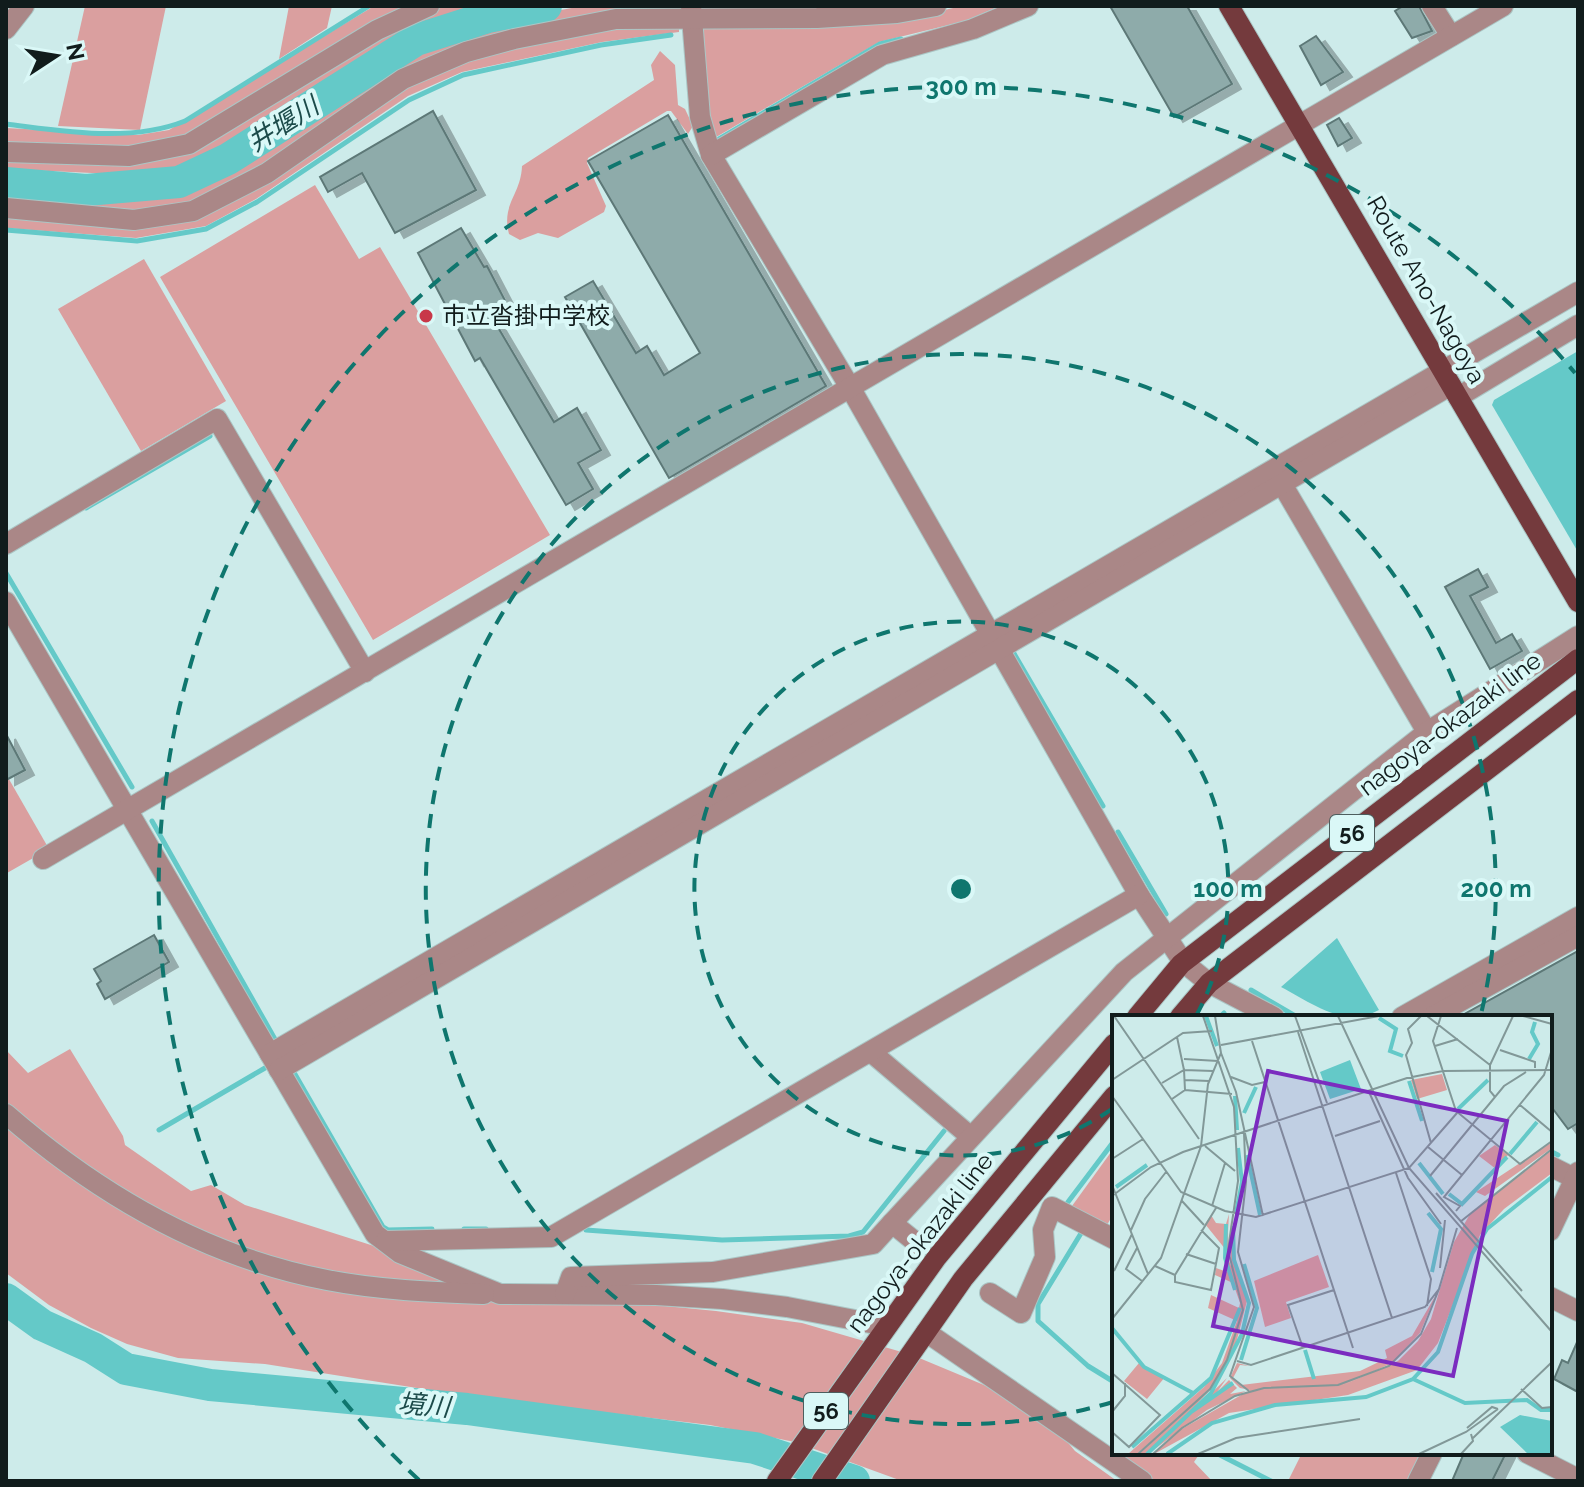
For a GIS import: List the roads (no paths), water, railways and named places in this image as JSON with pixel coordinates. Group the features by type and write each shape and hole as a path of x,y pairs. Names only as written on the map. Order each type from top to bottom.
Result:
{"main road":[{"name":"Route Ano-Nagoya","path":"1229,6 1578,602"},
{"name":"nagoya-okazaki line","path":"1139,1015 1183,962 1578,659"},
{"name":"56","path":"1182,1015 1209,983 1578,700"},
{"name":"nagoya-okazaki line","path":"777,1481 937,1257 1112,1046"},
{"name":"56","path":"822,1481 963,1279 1112,1098"}],"street":[{"path":"6,29 24,6"},
{"path":"6,152 129,156 189,144 377,30 429,6"},
{"path":"6,208 134,220 193,211 267,173 403,79 466,52 616,19 691,14 884,14 936,6"},
{"path":"711,155 882,55 973,29 1028,6"},
{"path":"1432,6 1451,36"},
{"path":"43,859 1503,6"},
{"path":"691,14 700,117 711,155 851,389 1139,895 1183,962 1209,983 1270,1015"},
{"path":"995,642 1282,484 1451,384 1578,292"},
{"path":"274,1062 995,642 1451,384 1578,325"},
{"path":"6,544 217,419 365,672"},
{"path":"1282,484 1427,732"},
{"path":"6,602 375,1234 400,1253 500,1294"},
{"path":"565,1294 571,1277 713,1272 873,1244 1124,972 1427,732 1578,636"},
{"path":"386,1241 551,1237 1139,895"},
{"path":"1406,1015 1578,917"},
{"path":"1436,1015 1578,936"},
{"path":"871,1052 971,1137"},
{"path":"6,1114 85,1176 143,1213 210,1247 326,1280 432,1292 722,1299 787,1307 881,1333"},
{"path":"1552,1167 1576,1175 1572,1192 1552,1227"},
{"path":"990,1293 1021,1313 1045,1257 1043,1230 1052,1207 1112,1238"},
{"path":"892,1223 918,1244"},
{"path":"1552,1298 1578,1311"},
{"path":"926,1332 1142,1481"},
{"path":"1418,1481 1431,1455"},
{"path":"1531,1455 1578,1479"}],"water":[{"path":"1578,351 1578,552 1492,405 1494,400"},
{"path":"1337,938 1379,1010 1366,1015 1328,1012 1281,987"}],"waterway":[{"path":"6,124 97,133 164,128 185,121 369,6"},
{"name":"井堰川","path":"6,183 86,190 179,182 228,159 416,40 488,17 546,6"},
{"path":"6,230 137,241 206,229 257,202 409,100 463,75 601,45 671,35"},
{"path":"719,139 880,44 901,39"},
{"path":"86,508 210,436"},
{"path":"6,573 132,787"},
{"path":"1012,650 1103,806"},
{"path":"152,821 276,1041"},
{"path":"1118,832 1166,914"},
{"path":"1251,990 1294,1015"},
{"path":"159,1130 265,1068"},
{"path":"292,1069 383,1227 388,1230 432,1229"},
{"path":"586,1230 722,1240 849,1236 863,1232 944,1131"},
{"path":"1068,1202 1112,1144"},
{"path":"1552,1152 1558,1155"},
{"path":"464,1229 486,1229"},
{"path":"1083,1230 1038,1304 1038,1321 1088,1366 1112,1381"},
{"name":"境川","path":"6,1299 42,1325 93,1348 126,1369 210,1385 467,1409 755,1448 854,1481"},
{"path":"1220,1455 1271,1481"}],"place":[{"name":"市立沓掛中学校","path":"426,316"}]}
